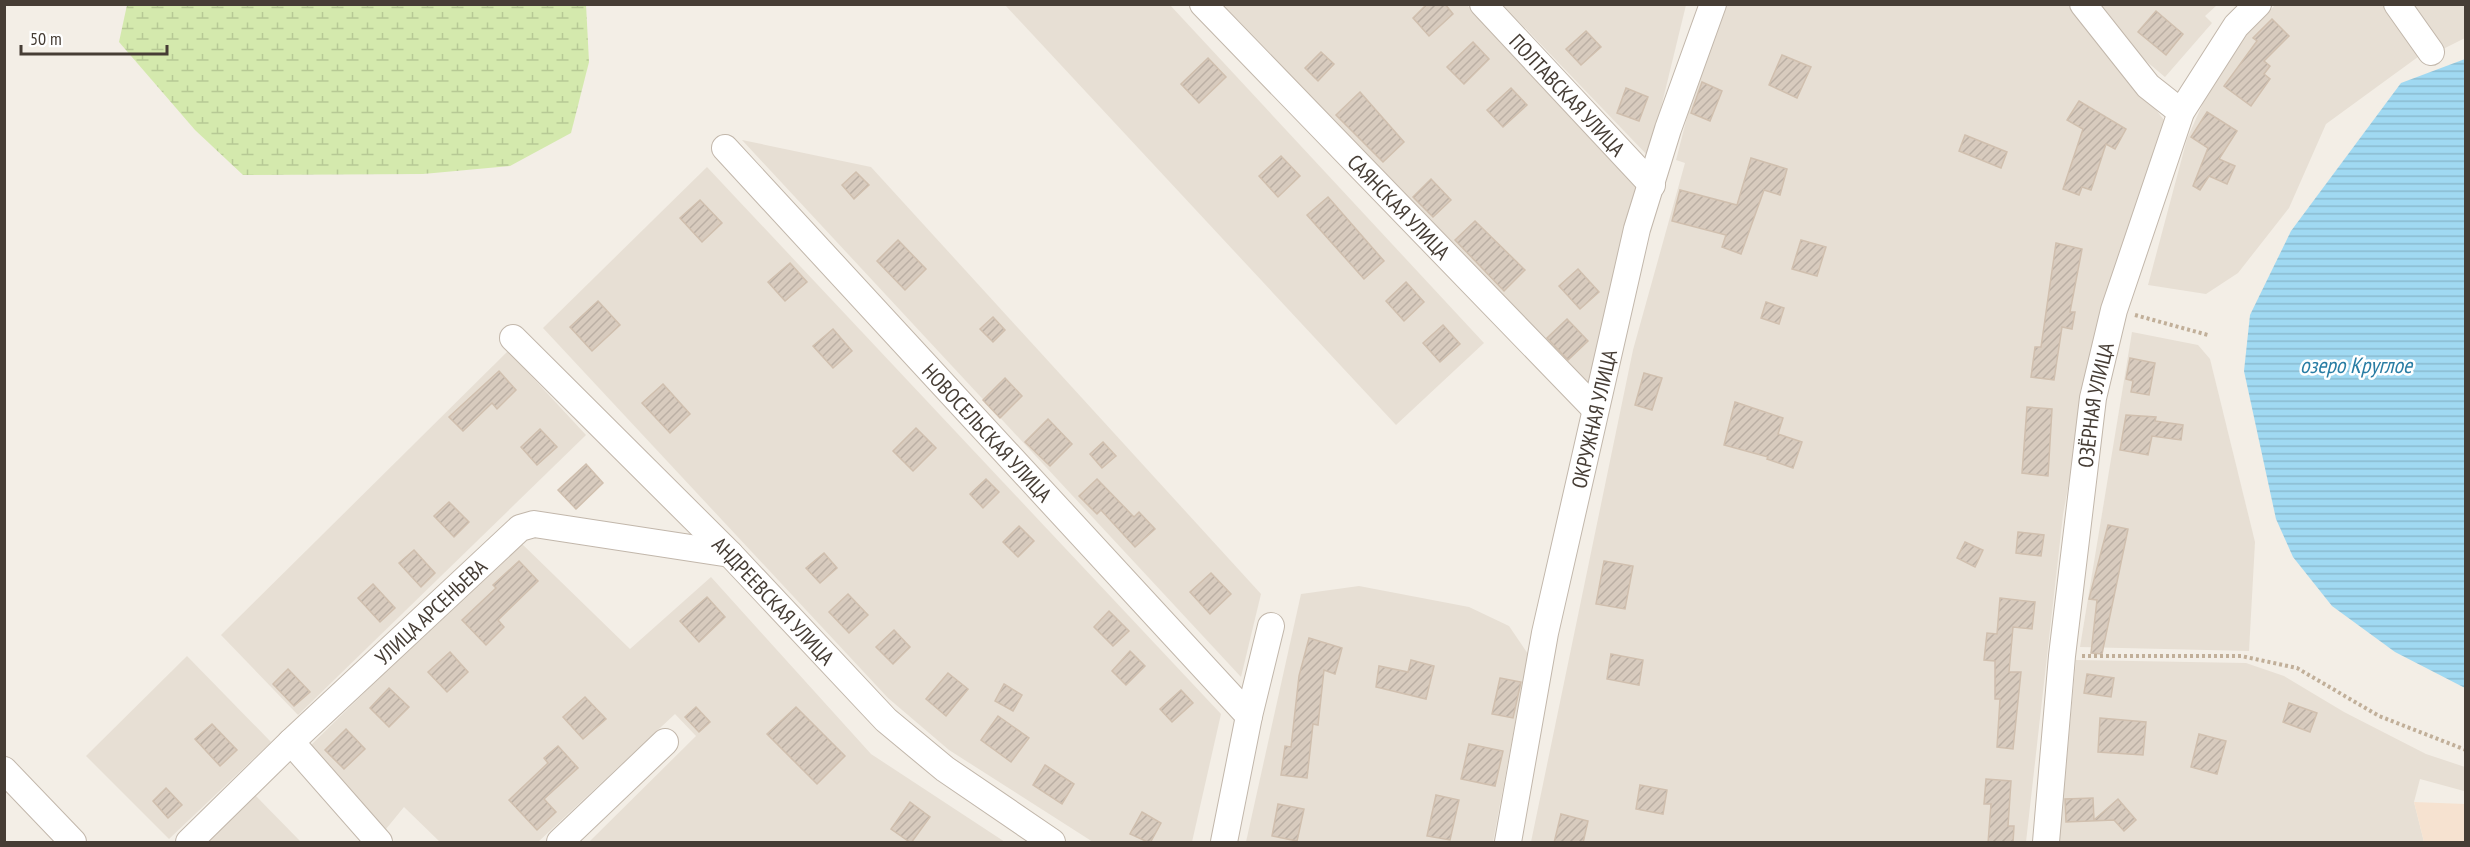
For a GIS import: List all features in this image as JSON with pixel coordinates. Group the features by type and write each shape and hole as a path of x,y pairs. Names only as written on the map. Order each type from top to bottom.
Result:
{"street":[{"name":"САЯНСКАЯ УЛИЦА","path":"1203,4 1594,408"},
{"name":"ПОЛТАВСКАЯ УЛИЦА","path":"1483,4 1652,185"},
{"name":"ОКРУЖНАЯ УЛИЦА","path":"1508,843 1540,659 1594,408 1637,229 1668,129 1713,4"},
{"path":"2082,4 2148,86 2181,112"},
{"name":"ОЗЁРНАЯ УЛИЦА","path":"2046,843 2062,656 2093,398 2114,310 2181,112 2236,26 2258,4"},
{"path":"2397,4 2431,52"},
{"name":"НОВОСЕЛЬСКАЯ УЛИЦА","path":"725,148 1249,716"},
{"name":"АНДРЕЕВСКАЯ УЛИЦА","path":"513,338 730,554 886,720 945,769 1052,843"},
{"name":"УЛИЦА АРСЕНЬЕВА","path":"189,843 291,742 519,528 534,524 730,554"},
{"path":"1224,843 1249,716 1271,626"},
{"path":"291,742 379,843"},
{"path":"560,843 665,742"},
{"path":"4,770 73,843"}],"path":[{"path":"2114,310 2208,335"},
{"path":"2062,656 2241,656 2296,668 2379,716 2466,750"}],"shaded area":[{"path":"1005,5 1170,5 1484,343 1396,425"},
{"path":"1206,5 1467,5 1642,192 1589,403"},
{"path":"1503,5 1686,5 1649,157"},
{"path":"1716,5 2074,5 2164,120 2100,311 2063,515 2026,842 1531,842 1633,350 1685,163 1676,160"},
{"path":"2089,5 2217,5 2205,16 2212,23 2165,77 2109,30"},
{"path":"2275,5 2385,5 2422,54 2326,124 2289,208 2238,273 2206,294 2148,285 2187,139 2203,103 2245,36"},
{"path":"2411,5 2465,5 2465,38 2437,52"},
{"path":"742,140 871,167 1261,594 1241,677"},
{"path":"707,167 1221,714 1192,842 1093,842 949,750 888,698 543,328"},
{"path":"2132,332 2198,345 2210,359 2255,542 2249,651 2080,647"},
{"path":"508,351 586,435 298,715 221,635"},
{"path":"519,541 630,649 711,577 871,754 1005,842 589,842 696,736 675,714 538,842 440,842 404,807 386,829 307,749"},
{"path":"1359,586 1469,607 1509,626 1528,654 1493,842 1246,842 1301,594"},
{"path":"187,656 271,742 169,839 86,756"},
{"path":"2076,660 2246,663 2284,676 2344,712 2426,754 2465,767 2464,791 2420,779 2414,802 2424,842 2059,842"},
{"path":"252,792 301,842 200,842"},
{"path":"2414,802 2465,804 2465,842 2424,842"}],"green space":[{"path":"586,4 589,62 571,133 510,166 423,174 243,175 195,130 119,42 127,5"}],"water":[{"name":"озеро Круглое","path":"2466,59 2465,688 2395,652 2332,606 2293,557 2276,519 2244,371 2250,315 2291,231 2401,83"}],"building":[{"path":"1427,4 1445,4 1453,14 1429,36 1413,18"},
{"path":"2156,11 2183,34 2166,55 2138,32"},
{"path":"2272,19 2289,36 2264,61 2270,66 2264,74 2270,79 2251,106 2224,86 2257,41 2253,38"},
{"path":"1586,31 1601,47 1581,65 1566,49"},
{"path":"1473,42 1489,59 1464,84 1447,67"},
{"path":"1321,52 1334,64 1318,81 1305,68"},
{"path":"1782,55 1811,67 1797,98 1769,85"},
{"path":"1208,58 1226,77 1199,103 1181,84"},
{"path":"1702,82 1722,91 1710,121 1691,113"},
{"path":"1511,88 1527,105 1503,127 1487,110"},
{"path":"1626,88 1648,97 1639,121 1617,113"},
{"path":"1360,92 1404,142 1383,162 1336,115"},
{"path":"2079,101 2126,129 2115,149 2106,144 2091,190 2082,187 2079,195 2063,189 2083,129 2067,120"},
{"path":"2207,112 2237,131 2219,159 2235,166 2227,184 2209,176 2200,190 2193,186 2208,148 2191,137"},
{"path":"1965,135 2007,152 2001,168 1959,151"},
{"path":"1281,156 1300,176 1278,197 1259,176"},
{"path":"1751,158 1787,169 1780,195 1764,190 1741,254 1722,247 1726,235 1672,221 1680,190 1737,205"},
{"path":"856,172 869,185 854,199 842,185"},
{"path":"1431,179 1451,200 1433,217 1413,197"},
{"path":"1328,197 1384,261 1364,279 1307,215"},
{"path":"700,200 722,223 702,242 680,218"},
{"path":"1475,221 1525,270 1504,291 1455,240"},
{"path":"898,240 926,269 905,290 877,261"},
{"path":"1801,240 1826,247 1817,276 1792,269"},
{"path":"2056,243 2082,249 2070,312 2075,312 2072,329 2062,327 2054,380 2031,377 2035,347 2041,347"},
{"path":"790,263 807,282 785,301 768,282"},
{"path":"1578,269 1599,292 1580,309 1559,286"},
{"path":"1406,282 1424,302 1404,321 1386,301"},
{"path":"598,301 620,325 592,351 570,327"},
{"path":"1766,302 1784,308 1779,324 1761,318"},
{"path":"993,317 1005,330 993,342 980,329"},
{"path":"1567,319 1588,341 1568,360 1547,338"},
{"path":"1443,325 1460,344 1440,362 1423,343"},
{"path":"833,329 852,351 833,368 813,346"},
{"path":"2130,358 2155,363 2149,395 2131,392 2133,381 2126,379"},
{"path":"499,371 516,390 497,409 492,403 463,431 449,417"},
{"path":"1644,373 1662,378 1652,410 1635,405"},
{"path":"1005,378 1022,396 1000,418 983,400"},
{"path":"663,384 690,414 670,433 642,403"},
{"path":"1735,402 1783,418 1778,434 1802,442 1793,468 1767,459 1768,457 1724,445"},
{"path":"2027,407 2052,409 2048,476 2022,473"},
{"path":"2126,415 2156,417 2155,421 2183,425 2181,440 2152,436 2148,455 2120,450"},
{"path":"1048,419 1072,444 1050,466 1025,442"},
{"path":"916,428 936,448 913,471 893,451"},
{"path":"540,429 557,447 537,465 521,447"},
{"path":"1103,442 1116,456 1102,468 1090,454"},
{"path":"586,464 603,483 576,509 558,490"},
{"path":"986,479 999,492 983,508 970,494"},
{"path":"1097,479 1134,517 1139,512 1155,529 1135,547 1101,510 1097,514 1079,496"},
{"path":"449,502 469,522 454,537 434,516"},
{"path":"2108,525 2128,529 2102,654 2091,653 2097,600 2089,599"},
{"path":"1019,526 1034,541 1018,557 1003,542"},
{"path":"2018,532 2044,535 2041,556 2016,553"},
{"path":"1965,542 1983,550 1975,567 1957,558"},
{"path":"414,550 435,573 421,587 399,563"},
{"path":"824,553 837,568 820,583 806,568"},
{"path":"519,561 538,581 498,620 504,627 486,645 462,620 496,588 493,585"},
{"path":"1604,561 1633,566 1625,609 1596,604"},
{"path":"1211,573 1231,594 1210,614 1190,592"},
{"path":"373,584 395,608 380,622 358,598"},
{"path":"848,594 868,615 849,633 829,612"},
{"path":"707,597 725,617 699,642 680,621"},
{"path":"2000,598 2035,602 2032,629 2013,627 2009,672 2021,672 2013,749 1997,747 2000,699 1995,699 1995,661 1984,660 1987,633 1997,634"},
{"path":"1109,611 1129,631 1113,646 1094,627"},
{"path":"894,630 910,647 893,664 876,647"},
{"path":"1309,638 1342,648 1335,674 1324,670 1318,725 1313,724 1307,778 1281,775 1285,746 1291,747 1299,676"},
{"path":"1130,651 1145,666 1126,685 1112,671"},
{"path":"450,652 468,672 447,692 428,672"},
{"path":"1611,654 1643,660 1639,685 1607,679"},
{"path":"1411,660 1434,666 1426,699 1376,687 1379,666 1408,672"},
{"path":"288,669 310,692 294,706 273,684"},
{"path":"948,673 968,689 946,716 926,699"},
{"path":"2087,674 2114,678 2111,697 2084,693"},
{"path":"1500,678 1521,682 1513,718 1492,714"},
{"path":"1004,684 1022,695 1013,711 995,701"},
{"path":"389,688 409,707 389,727 370,708"},
{"path":"1181,690 1193,703 1172,722 1160,709"},
{"path":"585,697 606,719 583,739 563,717"},
{"path":"2289,703 2317,713 2310,732 2283,722"},
{"path":"696,707 710,722 699,732 685,717"},
{"path":"796,707 845,756 817,784 767,734"},
{"path":"998,716 1029,738 1011,762 981,740"},
{"path":"2100,718 2146,722 2143,755 2098,752"},
{"path":"212,724 237,750 220,766 195,739"},
{"path":"346,729 365,749 344,769 325,750"},
{"path":"2199,734 2226,741 2217,774 2191,767"},
{"path":"1469,744 1503,751 1495,786 1461,779"},
{"path":"558,746 578,768 544,799 556,812 537,830 509,800 548,763 544,758"},
{"path":"1045,765 1074,784 1062,804 1033,785"},
{"path":"1986,779 2011,781 2008,826 2014,826 2013,843 1988,843 1991,804 1984,804"},
{"path":"1640,785 1667,790 1663,814 1636,809"},
{"path":"166,788 182,805 168,818 153,801"},
{"path":"1436,795 1459,800 1450,840 1427,836"},
{"path":"2093,798 2094,820 2118,799 2136,820 2124,831 2114,820 2066,822 2065,799"},
{"path":"910,802 930,817 911,843 891,829"},
{"path":"1278,804 1304,809 1297,841 1272,836"},
{"path":"1142,812 1161,823 1150,843 1130,834"},
{"path":"1561,814 1588,821 1583,843 1554,843"}]}
